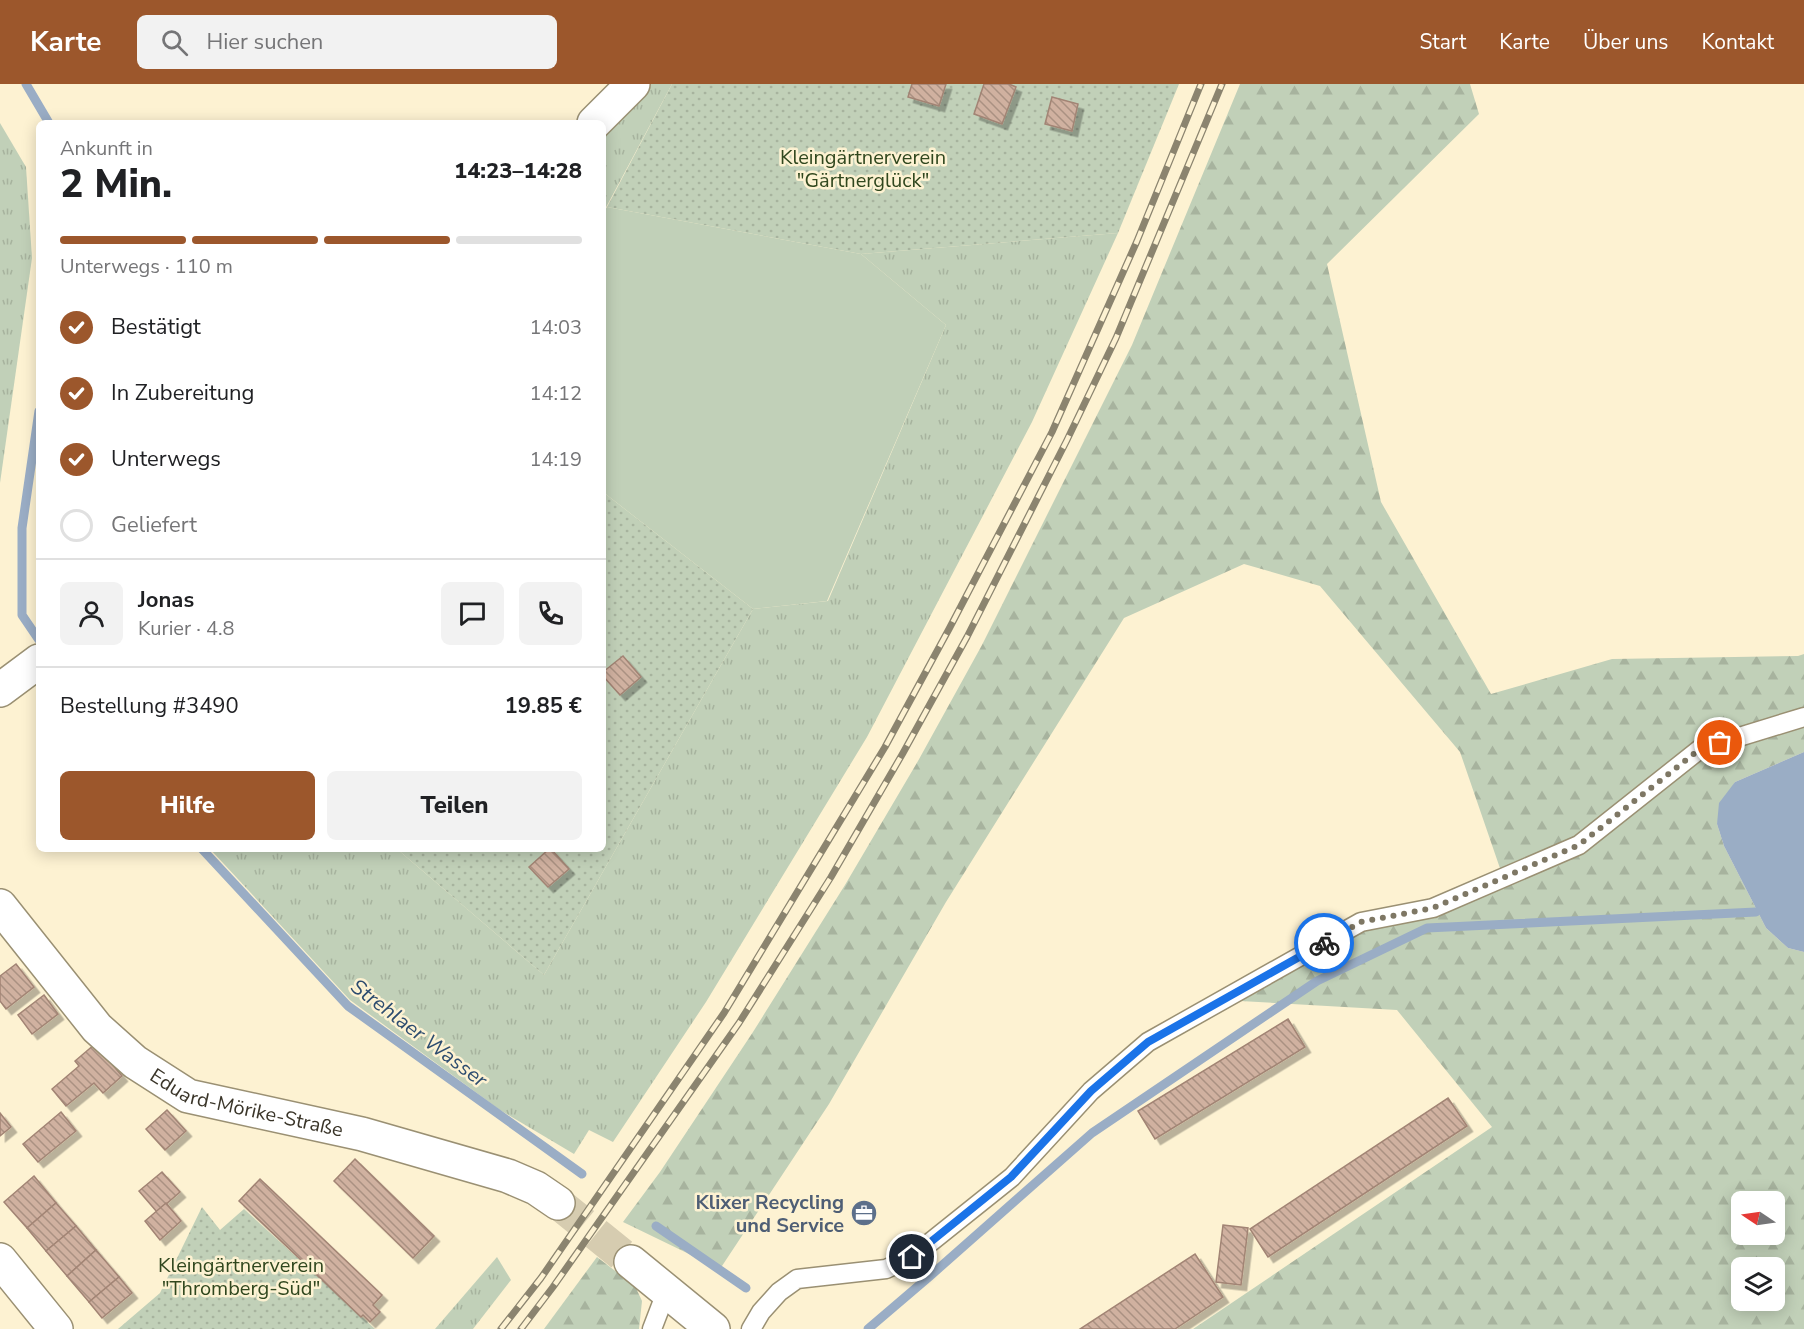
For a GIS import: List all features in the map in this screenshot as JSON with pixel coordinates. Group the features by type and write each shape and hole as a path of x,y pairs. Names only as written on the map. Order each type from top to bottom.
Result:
{"street":[{"path":"597,120 633,84"},
{"name":"Eduard-Mörike-Straße","path":"0,906 97,1028 135,1062 188,1096 362,1134 507,1176 536,1188 558,1203"},
{"path":"0,1260 56,1329"},
{"path":"631,1262 714,1329"}],"lane":[{"path":"751,1329 761,1312 779,1292 797,1279 886,1269 912,1257 1011,1177 1091,1091 1148,1042 1361,922 1433,908 1579,845 1700,749 1804,717"},
{"path":"652,1329 667,1290"}],"green space":[{"path":"648,84 672,84 606,207 606,125"},
{"name":"Kleingärtnerverein \"Gärtnerglück\"","path":"672,84 1179,84 1118,233 861,254 607,207"},
{"path":"1240,84 1470,84 1479,114 1327,264 1381,502 1491,694 1612,659 1798,656 1804,654 1804,752 1735,782 1717,824 1724,846 1766,928 1788,948 1804,952 1804,1329 1193,1329 1492,1127 1397,1010 1222,1000 1361,922 1503,877 1460,752 1320,586 1244,564 1124,618 946,902 829,1104 720,1269 623,1222 660,1172 753,1032 845,885 918,761 982,645 1132,345"},
{"path":"0,123 26,167 32,258 0,483"},
{"path":"606,208 861,254 946,325 827,601 753,609 606,494"},
{"path":"1118,233 1032,422 867,737 706,1002 613,1142 589,1130 574,1154 500,1110 350,1000 213,852 400,852 544,975 753,609 828,601 946,325 861,254"},
{"path":"606,494 753,609 544,975 400,852 606,852"},
{"name":"Kleingärtnerverein \"Thromberg-Süd\"","path":"202,1207 220,1230 244,1209 375,1329 118,1329 160,1293"},
{"path":"497,1257 511,1280 473,1329 435,1329"},
{"path":"597,1257 635,1286 642,1301 639,1329 544,1329"}],"water":[{"path":"1804,752 1804,952 1788,948 1766,928 1724,846 1717,824 1719,803 1735,782"}],"building":[{"path":"912,84 946,84 939,106 908,97"},
{"path":"984,84 1009,84 1016,87 1002,124 974,114"},
{"path":"1052,97 1078,104 1072,131 1045,124"},
{"path":"623,656 641,677 620,695 606,679 606,670"},
{"path":"546,852 554,852 569,869 548,887 529,867"},
{"path":"16,964 34,987 6,1009 0,1001 0,976"},
{"path":"44,995 58,1014 32,1034 18,1015"},
{"path":"1288,1019 1305,1047 1155,1139 1138,1111"},
{"path":"95,1044 122,1076 103,1093 94,1083 66,1106 52,1089 79,1066 75,1061"},
{"path":"1448,1098 1467,1126 1268,1257 1250,1229"},
{"path":"167,1110 186,1131 165,1150 146,1129"},
{"path":"61,1112 76,1131 38,1162 23,1144"},
{"path":"0,1113 11,1127 0,1136"},
{"path":"355,1159 434,1236 413,1258 334,1181"},
{"path":"162,1172 180,1192 157,1212 139,1191"},
{"path":"34,1176 56,1203 27,1228 4,1202"},
{"path":"260,1179 382,1295 373,1305 380,1312 370,1322 363,1315 361,1317 239,1201"},
{"path":"56,1203 76,1226 46,1251 27,1228"},
{"path":"166,1203 181,1221 160,1240 145,1221"},
{"path":"1223,1225 1248,1228 1241,1285 1216,1282"},
{"path":"76,1226 96,1250 67,1276 46,1251"},
{"path":"96,1250 119,1277 89,1302 67,1276"},
{"path":"1195,1254 1223,1297 1175,1329 1080,1329"},
{"path":"119,1277 132,1293 102,1318 89,1302"}],"waterway":[{"name":"Strehlaer Wasser","path":"26,84 47,120"},
{"name":"Strehlaer Wasser","path":"36,432 22,528 22,615 36,636"},
{"name":"Strehlaer Wasser","path":"205,852 348,1006 582,1174"},
{"path":"868,1329 1092,1133 1317,981 1427,928 1756,912"},
{"path":"656,1226 746,1288"}],"tunnel":[{"path":"558,1203 631,1262"}],"railway":[{"path":"501,1329 541,1278 724,1013 885,747 1052,432 1137,241 1201,84"},
{"path":"521,1329 739,1023 831,877 903,753 967,637 1116,338 1222,84"}],"way so far":[{"path":"1324,943 1361,922 1433,908 1579,845 1700,749 1720,743"}],"place":[{"name":"Klixer Recycling und Service","path":"864,1213"}],"route":[{"path":"912,1257 1011,1177 1091,1091 1148,1042 1324,943"}]}
